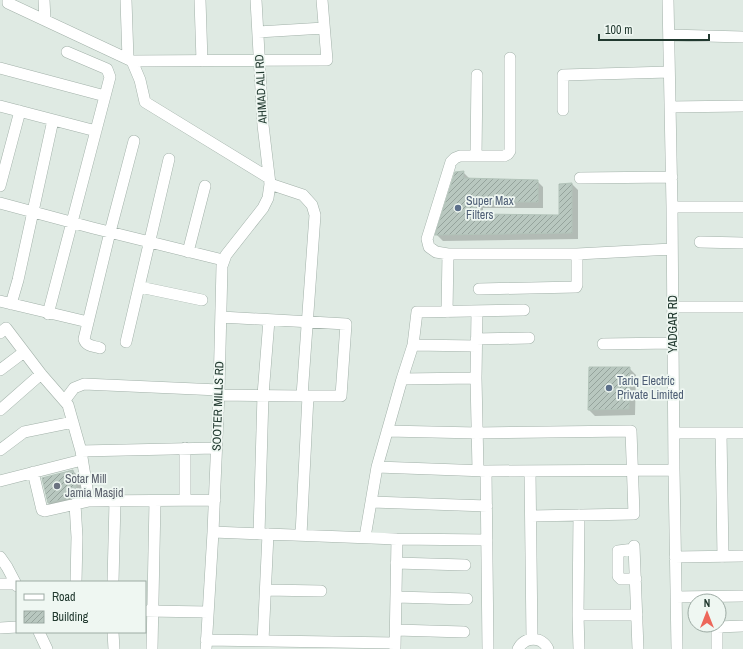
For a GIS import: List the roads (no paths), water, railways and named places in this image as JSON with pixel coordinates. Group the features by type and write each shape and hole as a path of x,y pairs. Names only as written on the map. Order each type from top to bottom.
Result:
{"street":[{"path":"8,0 8,3 130,60 202,61 327,60 322,0"},
{"path":"44,0 45,20"},
{"path":"126,0 130,60 140,80 145,102 269,181 303,195 312,205 315,215 308,322 300,535"},
{"path":"200,0 202,61"},
{"name":"AHMAD ALI RD","path":"256,0 263,125 269,181"},
{"name":"YADGAR RD","path":"668,0 668,72 672,177 677,649"},
{"path":"258,32 324,28"},
{"path":"669,35 743,37"},
{"path":"48,314 110,77 107,69 67,52"},
{"path":"510,58 510,151 504,156 460,156 451,162 427,239 429,247 436,252 448,254 577,254 672,249"},
{"path":"0,68 105,96"},
{"path":"563,110 563,75 668,72"},
{"path":"476,156 477,75"},
{"path":"0,106 96,131"},
{"path":"670,107 743,106"},
{"path":"0,186 20,111"},
{"path":"11,304 18,280 53,120"},
{"path":"100,348 87,345 84,339 134,140"},
{"path":"126,342 169,159"},
{"path":"580,178 672,177"},
{"path":"0,203 223,260 263,208 268,198 269,181"},
{"path":"188,252 205,186"},
{"path":"672,207 743,207"},
{"path":"700,242 743,243"},
{"path":"447,312 448,254"},
{"path":"479,289 576,287 577,254"},
{"name":"SOOTER MILLS RD","path":"206,645 215,500 223,260"},
{"path":"140,287 202,300"},
{"path":"0,301 48,314 88,322"},
{"path":"673,307 743,307"},
{"path":"365,537 377,467 413,345 417,312 524,310"},
{"path":"477,311 477,433 487,506 488,649"},
{"path":"65,400 74,388 84,384 263,395 341,396 346,324 220,317"},
{"path":"263,641 266,590 263,395 269,320"},
{"path":"0,333 6,328 41,374 65,400 70,410 73,422 89,501"},
{"path":"413,345 529,338"},
{"path":"602,344 673,343"},
{"path":"0,370 24,352"},
{"path":"0,410 41,374"},
{"path":"402,379 476,378"},
{"path":"0,450 24,432 73,422"},
{"path":"387,432 477,433 631,431 634,514 531,516"},
{"path":"674,433 743,433"},
{"path":"721,433 722,556"},
{"path":"185,448 185,500"},
{"path":"0,481 81,456 185,448 216,448"},
{"path":"377,467 530,471 674,470"},
{"path":"530,471 532,639"},
{"path":"33,472 42,510 45,511 89,501 215,500"},
{"path":"113,581 115,501"},
{"path":"152,649 149,611 155,501"},
{"path":"372,502 487,506"},
{"path":"74,504 77,537 76,581"},
{"path":"579,515 579,649"},
{"path":"213,532 397,539 487,540"},
{"path":"206,645 263,641 395,646 397,539"},
{"path":"636,579 621,579 618,576 618,550 634,548 636,579 638,649"},
{"path":"675,557 743,556"},
{"path":"0,557 16,585"},
{"path":"396,563 465,565"},
{"path":"0,584 16,585"},
{"path":"266,590 321,591"},
{"path":"727,598 743,596"},
{"path":"396,597 467,599"},
{"path":"676,597 687,598"},
{"path":"149,611 208,612"},
{"path":"578,615 637,614"},
{"path":"727,626 743,626"},
{"path":"0,628 16,627"},
{"path":"396,630 464,632"},
{"path":"39,633 47,649"},
{"path":"113,633 114,649"},
{"path":"717,633 717,649"},
{"path":"518,649 523,642 532,639 543,642 548,649"}],"place":[{"name":"Super Max Filters","path":"458,208"},
{"name":"Tariq Electric Private Limited","path":"609,388"},
{"name":"Sotar Mill Jamia Masjid","path":"57,486"}]}
